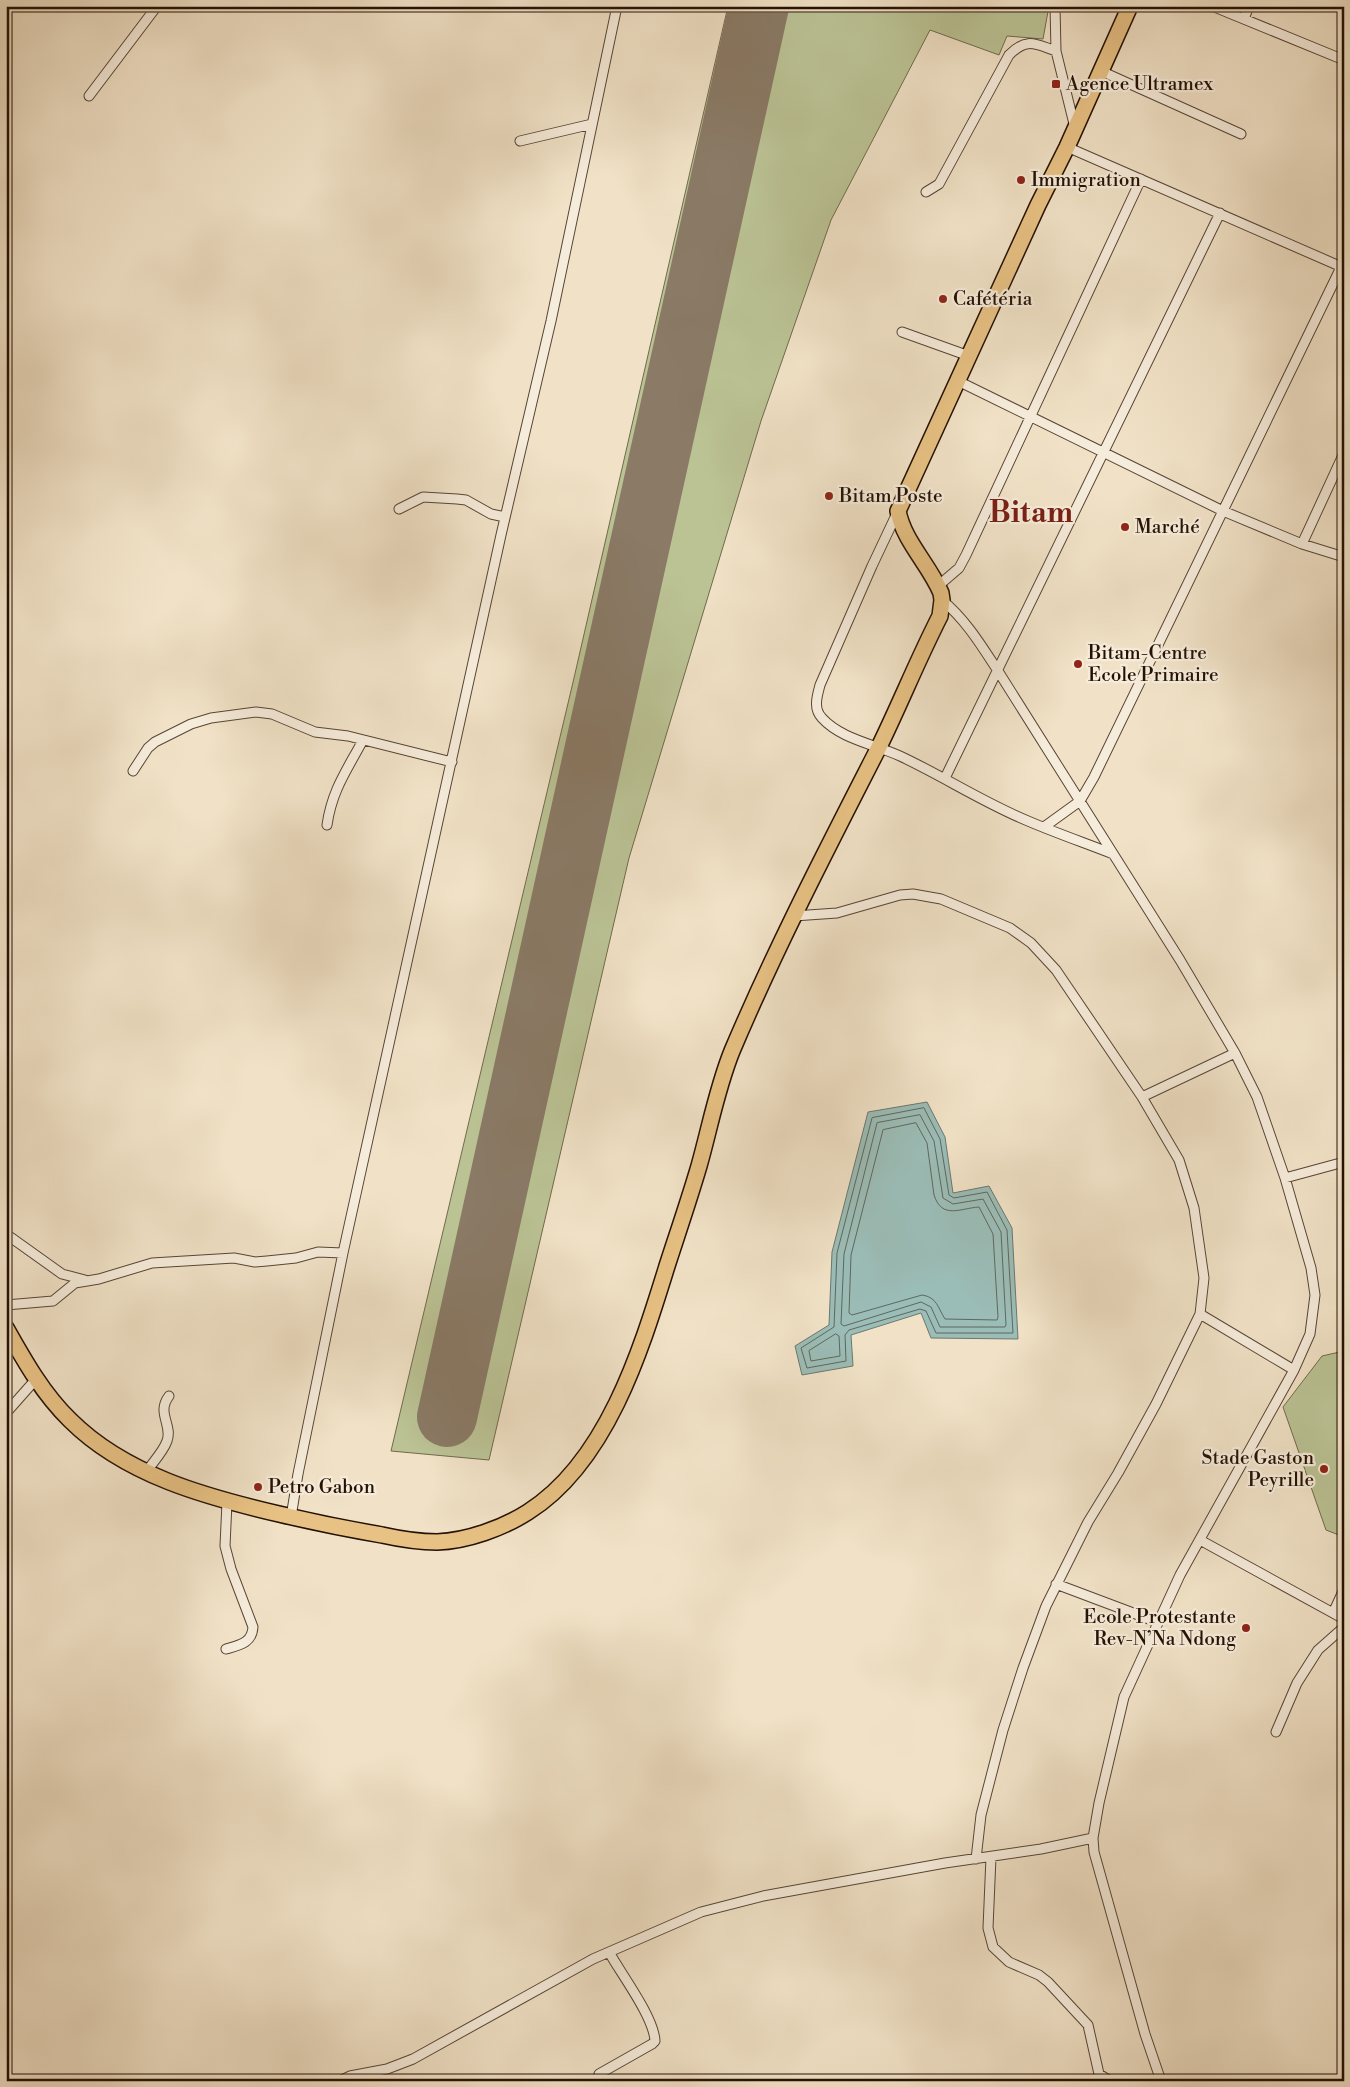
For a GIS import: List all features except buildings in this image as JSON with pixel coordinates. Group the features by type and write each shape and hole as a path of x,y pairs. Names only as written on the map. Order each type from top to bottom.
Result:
{"highway":[{"path":"6,1328 37,1378 66,1417 85,1434 111,1452 147,1471 184,1488 227,1502 291,1517 410,1540 439,1542 476,1535 514,1520 527,1513 564,1483 604,1427 631,1373 650,1323 699,1164 720,1084 752,1003 879,746 940,616 942,600 938,586 906,536 898,511 1038,205 1068,147 1130,6"}],"street":[{"path":"89,96 157,6"},
{"path":"291,1517 343,1253 506,517 552,321 617,6"},
{"path":"1055,6 1056,51 1075,128"},
{"path":"1212,6 1344,60"},
{"path":"1244,18 1249,6"},
{"path":"926,192 939,184 1009,55 1017,47 1025,43 1056,51"},
{"path":"1101,71 1241,134"},
{"path":"520,141 592,124"},
{"path":"1044,826 1080,801 1094,777 1148,661 1343,265 1068,147"},
{"path":"938,586 959,568 966,555 1141,179"},
{"path":"945,778 968,726 998,671 1220,213"},
{"path":"902,332 969,356"},
{"path":"958,381 1030,417 1105,451 1223,511 1302,544 1344,557"},
{"path":"1302,544 1344,453"},
{"path":"399,509 423,497 457,499 466,500 491,514 506,517"},
{"path":"898,511 831,656 816,696 818,712 822,718 843,733 879,746 1028,821 1113,854"},
{"path":"942,600 957,612 968,625 998,671 1180,960 1235,1053 1257,1096 1285,1178 1311,1268 1315,1295 1310,1334 1294,1370 1180,1575 1124,1697 1099,1803 1093,1838 1094,1852 1145,2034 1161,2081"},
{"path":"134,770 148,748 155,742 191,724 237,714 266,713 315,732 363,740 452,762"},
{"path":"327,825 330,804 336,788 363,740"},
{"path":"794,916 837,913 900,895 914,894 941,899 1010,928 1031,943 1056,970 1142,1097 1179,1160 1194,1208 1204,1278 1200,1314 1156,1404 1118,1473 1088,1522 1056,1584 1023,1668 1003,1730 981,1815 976,1859"},
{"path":"1142,1097 1235,1053"},
{"path":"1285,1178 1344,1162"},
{"path":"6,1234 62,1274 86,1280"},
{"path":"6,1305 53,1300 75,1283 99,1279 152,1263 234,1258 255,1262 296,1258 318,1252 343,1253"},
{"path":"1200,1314 1294,1370"},
{"path":"6,1413 37,1378"},
{"path":"147,1471 167,1441 168,1434 163,1409 164,1403 169,1396"},
{"path":"226,1649 248,1641 253,1634 254,1627 231,1568 225,1546 227,1502"},
{"path":"1200,1540 1344,1619"},
{"path":"1056,1584 1157,1622"},
{"path":"1333,1613 1344,1590"},
{"path":"1276,1732 1297,1683 1318,1650 1344,1627"},
{"path":"340,2081 350,2076 387,2069 412,2059 609,1952 701,1912 728,1904 991,1856 1041,1849 1093,1838"},
{"path":"991,1856 988,1928 993,1947 1009,1962 1039,1975 1048,1982 1088,2025 1099,2074 1110,2081"},
{"path":"599,2074 655,2041 653,2031 636,1997 609,1952"}],"green space":[{"path":"728,6 1049,6 1043,39 1007,36 999,55 930,30 831,220 761,421 629,858 489,1460 391,1451 574,678"},
{"name":"Stade Gaston Peyrille","path":"1344,1351 1344,1537 1326,1530 1283,1407 1322,1356"}],"water":[{"path":"927,1102 945,1137 953,1193 989,1186 1012,1228 1018,1339 931,1338 921,1313 851,1335 853,1366 802,1375 795,1346 829,1325 832,1252 868,1112"}],"runway":[{"path":"447,1417 759,6"}],"place":[{"name":"Agence Ultramex","path":"1056,84"},
{"name":"Immigration","path":"1021,180"},
{"name":"Cafétéria","path":"943,299"},
{"name":"Bitam Poste","path":"829,496"},
{"name":"Marché","path":"1125,527"},
{"name":"Bitam-Centre Ecole Primaire","path":"1078,664"},
{"name":"Stade Gaston Peyrille","path":"1324,1469"},
{"name":"Petro Gabon","path":"258,1487"},
{"name":"Ecole Protestante Rev-N’Na Ndong","path":"1246,1628"}],"district":[{"name":"Bitam","path":"1031,513"}]}
